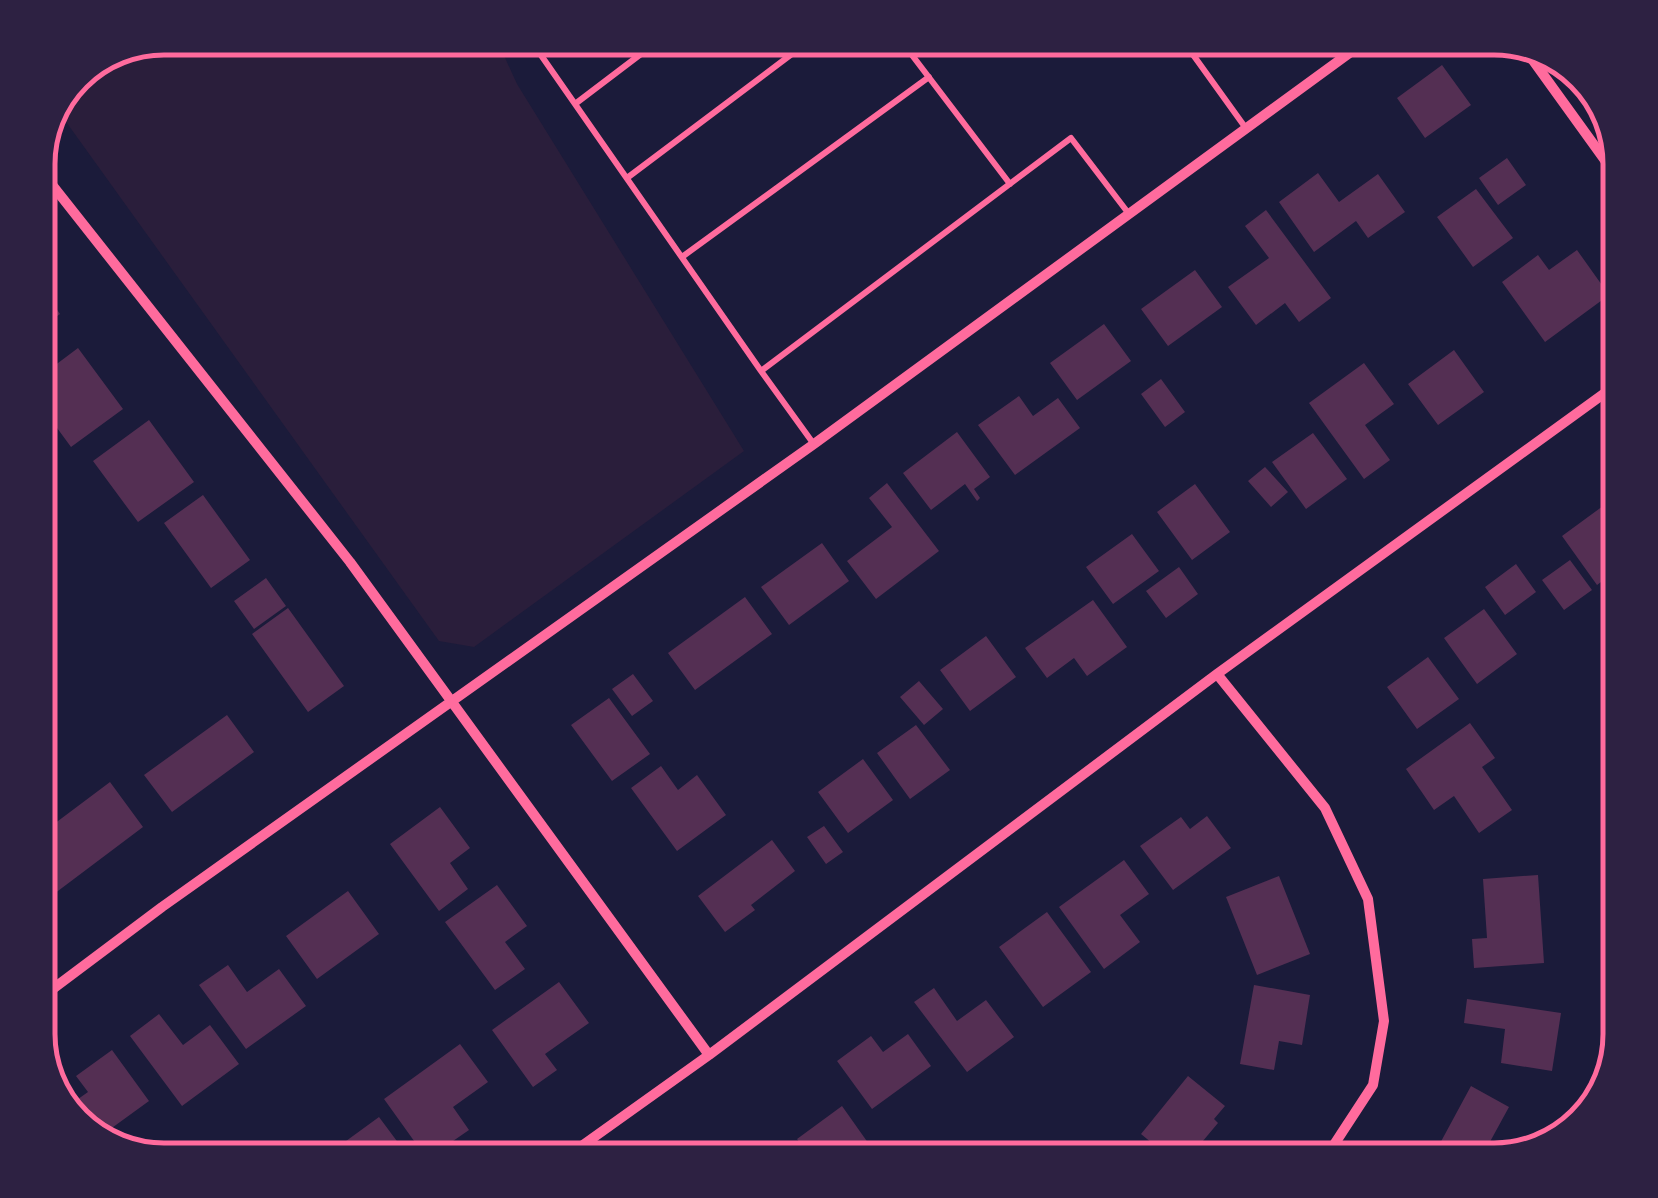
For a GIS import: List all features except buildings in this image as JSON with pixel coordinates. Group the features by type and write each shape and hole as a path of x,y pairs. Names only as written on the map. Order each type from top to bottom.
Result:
{"street":[{"path":"55,987 814,444 1346,55"},
{"path":"1535,63 1602,156"},
{"path":"55,189 350,562 710,1054"},
{"path":"586,1143 1217,674 1603,394"},
{"path":"1217,674 1325,808 1368,899 1384,1021 1373,1085 1335,1143"}],"lane":[{"path":"541,55 814,444"},
{"path":"575,104 640,55"},
{"path":"627,178 790,55"},
{"path":"912,55 1010,184"},
{"path":"1192,55 1245,127"},
{"path":"682,257 929,77"},
{"path":"762,372 1071,138 1129,214"}],"shaded area":[{"path":"164,55 504,55 517,84 744,451 474,647 439,641 65,120 77,98 103,73 122,63"}]}
